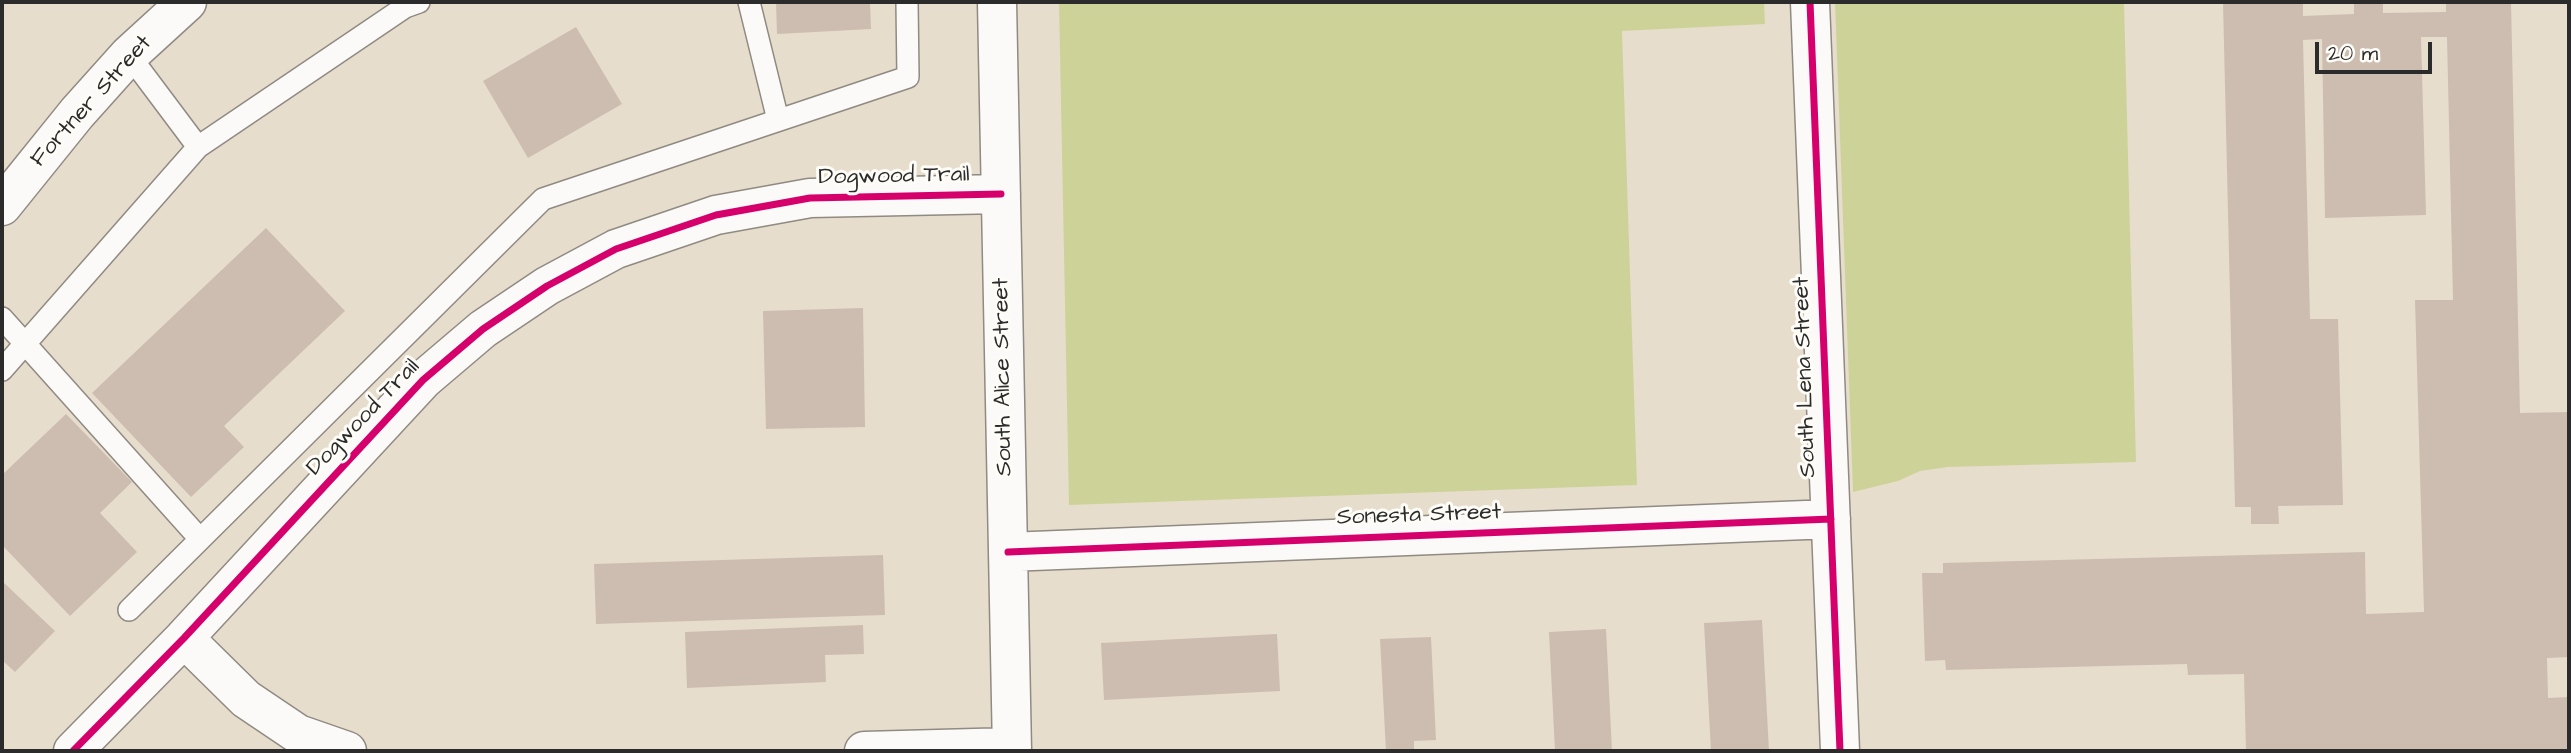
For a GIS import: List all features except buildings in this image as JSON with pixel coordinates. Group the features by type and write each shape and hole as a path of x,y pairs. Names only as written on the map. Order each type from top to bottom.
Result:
{"street":[{"name":"Fortner Street","path":"2,206 129,55 187,2"},
{"name":"South Alice Street","path":"997,2 1012,749"},
{"name":"South Lena Street","path":"1810,2 1840,751"},
{"name":"Dogwood Trail","path":"74,751 184,638 423,380 483,329 558,280 616,249 716,215 810,198 1001,194"},
{"name":"Sonesta Street","path":"1008,552 1831,519"},
{"path":"184,638 246,699 298,734 347,751"},
{"path":"864,751 1012,749"}],"lane":[{"path":"749,2 778,120"},
{"path":"129,610 543,199 908,77 907,2"},
{"path":"2,370 198,147 408,4"},
{"path":"129,55 198,147"},
{"path":"2,318 200,539"}],"green space":[{"path":"1059,2 1764,2 1765,24 1622,31 1637,485 1069,505"},
{"path":"1835,2 2124,2 2136,462 1948,467 1920,471 1898,481 1853,492"}],"cycle path":[{"path":"1810,2 1840,751"},
{"path":"73,751 184,638 423,380 483,329 547,286 616,249 716,215 810,198 1001,194"},
{"path":"1008,552 1831,519"}]}
